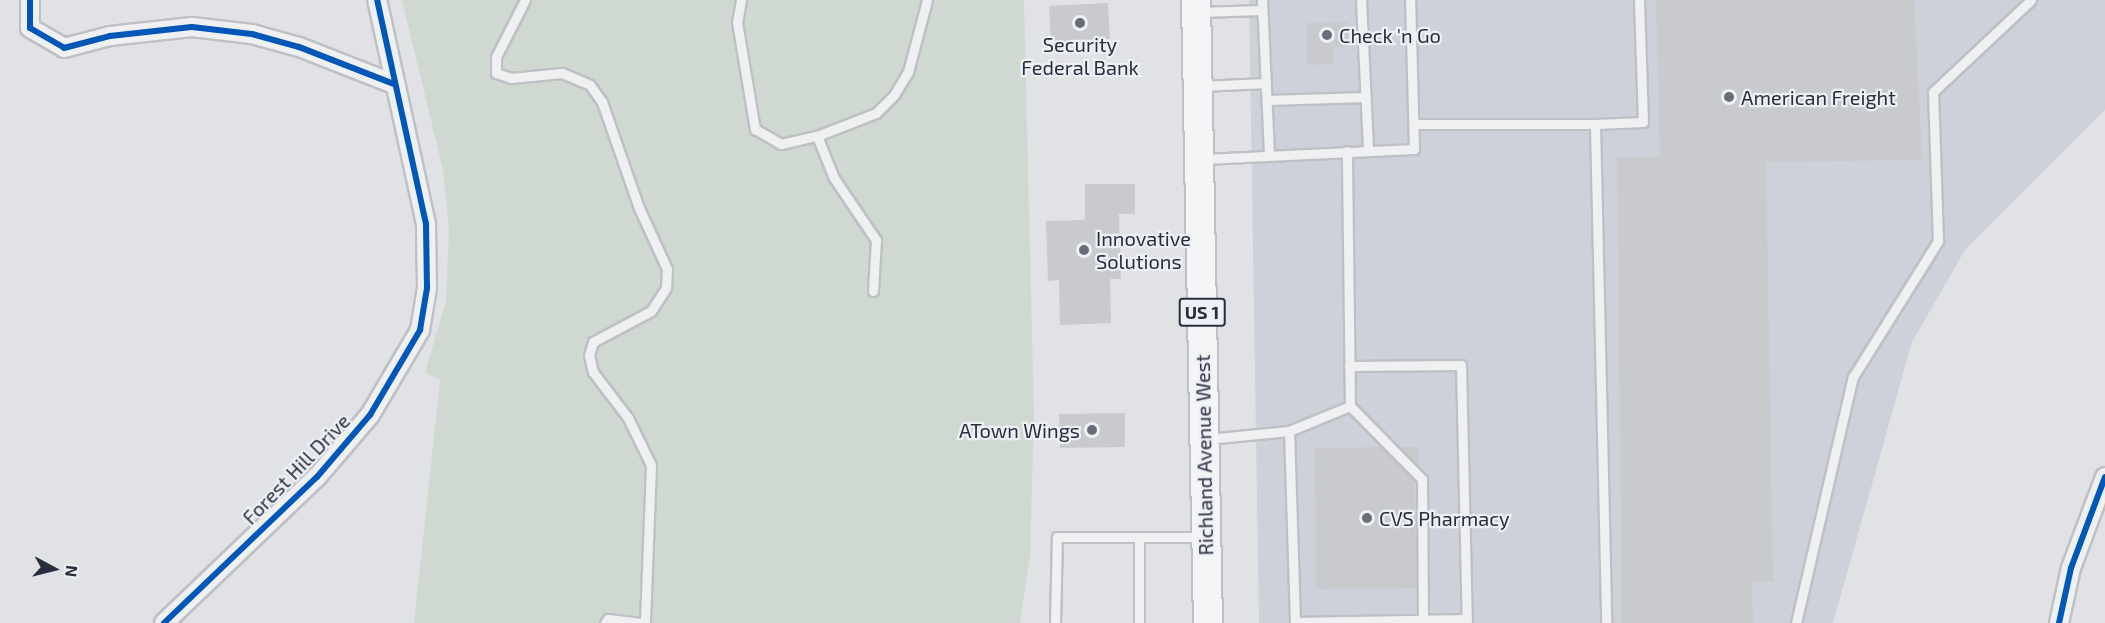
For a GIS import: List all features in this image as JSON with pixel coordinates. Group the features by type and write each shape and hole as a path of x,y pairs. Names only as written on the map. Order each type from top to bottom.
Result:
{"main road":[{"name":"Richland Avenue West","path":"1196,6 1208,623"}],"street":[{"path":"30,0 30,27 64,48 153,29 192,27 252,34 299,47 394,84"},
{"name":"Forest Hill Drive","path":"164,623 317,477 370,415 412,350 425,309 426,224 415,158 394,84 377,0"},
{"path":"2059,623 2071,567 2105,477"}],"lane":[{"path":"525,0 496,57 496,73 511,78 562,73 590,85 602,102 667,269 666,288 651,311 593,342 589,356 593,372 628,418 651,465 643,623 608,619 605,623"},
{"path":"741,0 737,22 755,129 781,144 818,136 876,113 894,95 908,72 927,0"},
{"path":"1262,0 1269,155"},
{"path":"1361,0 1368,151"},
{"path":"1199,159 1414,149 1410,0"},
{"path":"1414,124 1642,122 1639,0"},
{"path":"1796,623 1852,377 1938,241 1933,92 2031,0"},
{"path":"1196,6 1262,10"},
{"path":"1198,86 1266,83"},
{"path":"1267,100 1366,97"},
{"path":"1595,124 1606,623"},
{"path":"818,136 834,178 876,240 873,291"},
{"path":"1347,151 1350,406 1422,479 1423,620"},
{"path":"1289,432 1294,622 1467,621 1461,364 1349,366"},
{"path":"1203,439 1289,432 1350,406"},
{"path":"1054,623 1057,537 1206,537"},
{"path":"1139,537 1139,623"}],"shaded area":[{"path":"402,0 1024,0 1034,416 1030,556 1020,623 414,623 440,380 425,373 446,301 449,228 443,170"},
{"path":"1249,0 2105,0 2105,110 1965,250 1912,342 1833,623 1259,623"}],"building":[{"path":"1656,0 1914,0 1922,160 1766,162 1773,582 1752,582 1753,623 1622,623 1617,157 1660,157"},
{"name":"Security Federal Bank","path":"1108,3 1110,39 1051,42 1049,6"},
{"name":"Check 'n Go","path":"1347,22 1348,47 1334,47 1334,64 1307,65 1306,23"},
{"name":"Innovative Solutions","path":"1085,184 1135,184 1135,214 1119,214 1121,279 1110,279 1111,323 1060,325 1059,280 1048,281 1046,221 1085,220"},
{"name":"ATown Wings","path":"1125,413 1125,447 1060,448 1059,414"},
{"name":"CVS Pharmacy","path":"1381,447 1415,482 1416,588 1316,589 1315,448"},
{"path":"1400,447 1418,447 1418,466"}],"cycle path":[{"path":"30,0 30,28 64,48 110,36 192,27 252,34 299,47 394,84"},
{"path":"164,623 317,477 370,415 420,330 427,288 426,224 377,0"},
{"path":"2059,623 2071,568 2105,477"}],"place":[{"name":"Security Federal Bank","path":"1080,23"},
{"name":"Check 'n Go","path":"1327,35"},
{"name":"American Freight","path":"1729,97"},
{"name":"Innovative Solutions","path":"1084,250"},
{"name":"ATown Wings","path":"1092,430"},
{"name":"CVS Pharmacy","path":"1367,518"}]}
